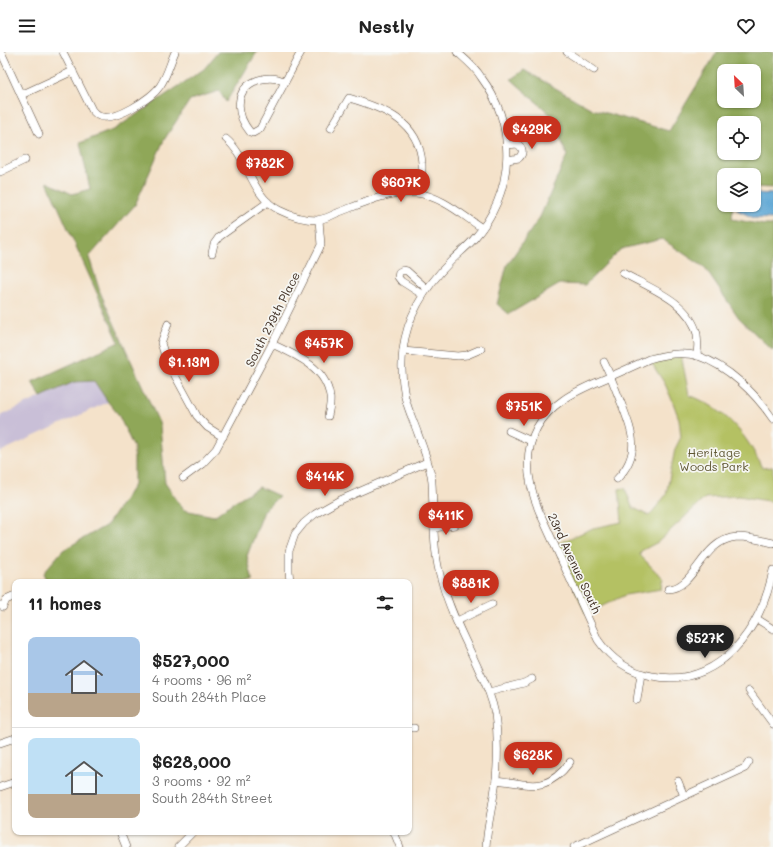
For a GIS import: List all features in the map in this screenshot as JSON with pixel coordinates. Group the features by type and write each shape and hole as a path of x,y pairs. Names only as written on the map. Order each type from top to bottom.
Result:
{"street":[{"path":"1,52 39,134"},
{"path":"64,52 92,110 99,117 110,117 138,105 154,92 164,79 175,52"},
{"path":"286,82 279,79 268,78 256,81 245,89 240,98 239,109 240,114 250,132 253,133 260,129 286,82 301,52"},
{"path":"457,52 478,72 490,91 502,119 507,145 506,172 501,193 488,221 473,240 451,261 425,292 412,315 403,351 403,374 406,399 432,477 434,528 437,559 442,582 457,621 489,692 495,714 498,735 496,780 487,832 486,847"},
{"path":"567,52 594,70"},
{"path":"21,96 73,71"},
{"path":"331,128 349,98 378,107 396,117 411,132 420,154 422,163 421,176 417,193"},
{"path":"226,138 235,148 258,191 268,202 280,210 295,216 305,219 318,220 382,197 397,194 417,193 445,204 482,228"},
{"path":"507,145 517,144 522,150 519,158 507,160"},
{"path":"0,172 25,160"},
{"path":"212,253 214,244 219,237 268,202"},
{"name":"South 279th Place","path":"183,478 202,464 216,449 272,344 321,246 318,220"},
{"path":"622,273 671,300 682,308 690,318 695,330 698,341 698,356 717,365 741,383 757,399 773,419"},
{"path":"168,324 162,343 169,365 196,416 207,427 223,437"},
{"path":"272,344 309,363 319,373 330,396 328,416"},
{"path":"403,351 458,356 467,355 481,349"},
{"name":"23rd Avenue South","path":"641,674 613,657 603,647 591,626 533,496 528,474 528,456 531,441 536,429 552,408 577,391 660,356 681,354 698,356"},
{"path":"604,362 629,422 633,438 632,454 629,463 625,470 617,478"},
{"path":"509,430 531,441"},
{"path":"290,579 288,559 289,551 295,534 304,523 315,514 338,501 427,462"},
{"path":"434,528 455,525"},
{"path":"668,589 676,587 687,580 708,552 724,540 744,538 773,544"},
{"path":"638,700 641,674 668,678 685,677 699,673 713,666 728,655 739,644 757,619 766,598 773,570"},
{"path":"1,608 6,600 12,597"},
{"path":"457,621 492,604"},
{"path":"757,619 773,629"},
{"path":"489,692 532,679"},
{"path":"749,691 773,724"},
{"path":"0,743 12,739"},
{"path":"496,780 532,785 543,784 555,779 570,762"},
{"path":"574,847 745,768 749,762"},
{"path":"678,781 684,796"},
{"path":"0,787 12,783"},
{"path":"121,835 126,847"},
{"path":"178,847 190,835"},
{"path":"395,835 400,847"}],"shaded area":[{"path":"94,380 108,402 0,452 0,416 74,382"}],"green space":[{"path":"218,52 257,52 226,102 219,91 190,100 164,140 135,205 89,257 100,292 160,425 165,483 184,510 214,516 235,501 259,487 279,496 264,511 247,556 252,579 46,579 43,573 63,550 107,525 134,485 134,448 118,414 94,381 74,382 41,397 32,382 119,342 47,182 72,194 90,189 80,143 115,129 204,69"},
{"path":"717,52 773,52 773,188 761,187 761,168 717,168 717,212 732,212 732,219 764,225 773,225 773,351 739,318 704,267 662,239 621,249 585,285 560,284 509,314 497,304 507,265 540,217 567,155 551,115 511,79 524,70 592,109 669,131"},
{"name":"Heritage Woods Park","path":"681,354 689,395 702,400 713,407 724,415 742,433 762,468 773,467 773,502 739,496 705,498 658,542 641,551 640,555 663,579 661,589 625,595 586,614 555,545 593,528 622,522 619,489 625,488 632,507 649,516 666,495 675,449 681,437 679,419 665,384 649,359"}],"water":[{"path":"761,193 773,194 773,219 754,218 741,212 761,212"}]}
